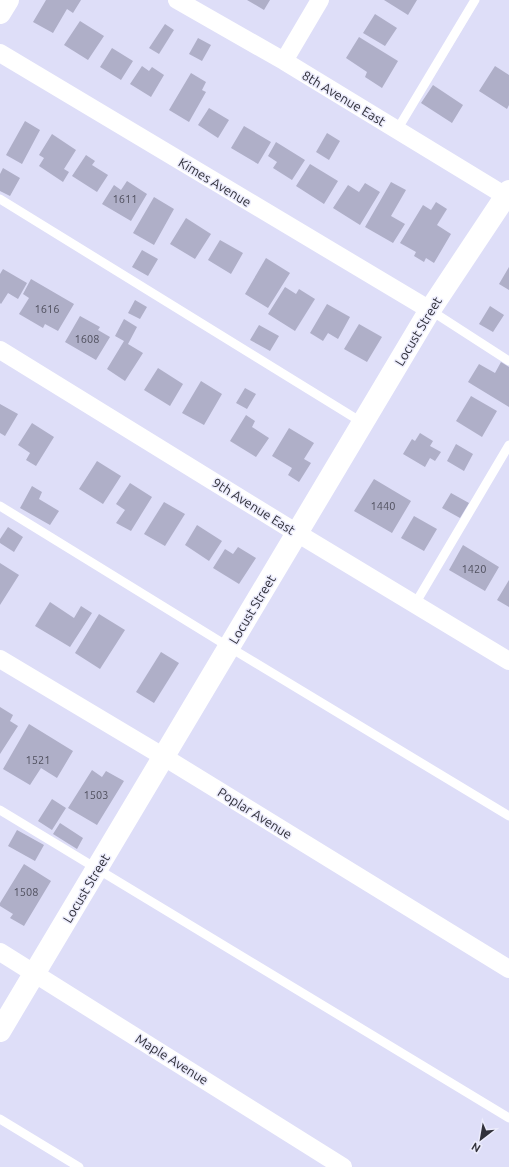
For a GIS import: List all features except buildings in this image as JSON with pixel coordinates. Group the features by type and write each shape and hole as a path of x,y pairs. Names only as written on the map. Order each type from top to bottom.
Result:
{"street":[{"path":"0,13 8,0"},
{"name":"8th Avenue East","path":"177,0 284,61 397,130 508,195"},
{"path":"284,61 320,0"},
{"name":"Kimes Avenue","path":"0,53 430,310"},
{"name":"Locust Street","path":"0,1031 430,310 508,195"},
{"name":"9th Avenue East","path":"0,350 297,533 509,661"},
{"name":"Poplar Avenue","path":"0,659 164,757 509,969"},
{"name":"Maple Avenue","path":"0,952 343,1167"}],"lane":[{"path":"397,130 475,0"},
{"path":"0,200 363,422"},
{"path":"430,310 509,360"},
{"path":"415,604 509,446"},
{"path":"0,506 229,647 509,816"},
{"path":"0,810 509,1118"},
{"path":"0,1119 79,1167"}]}
